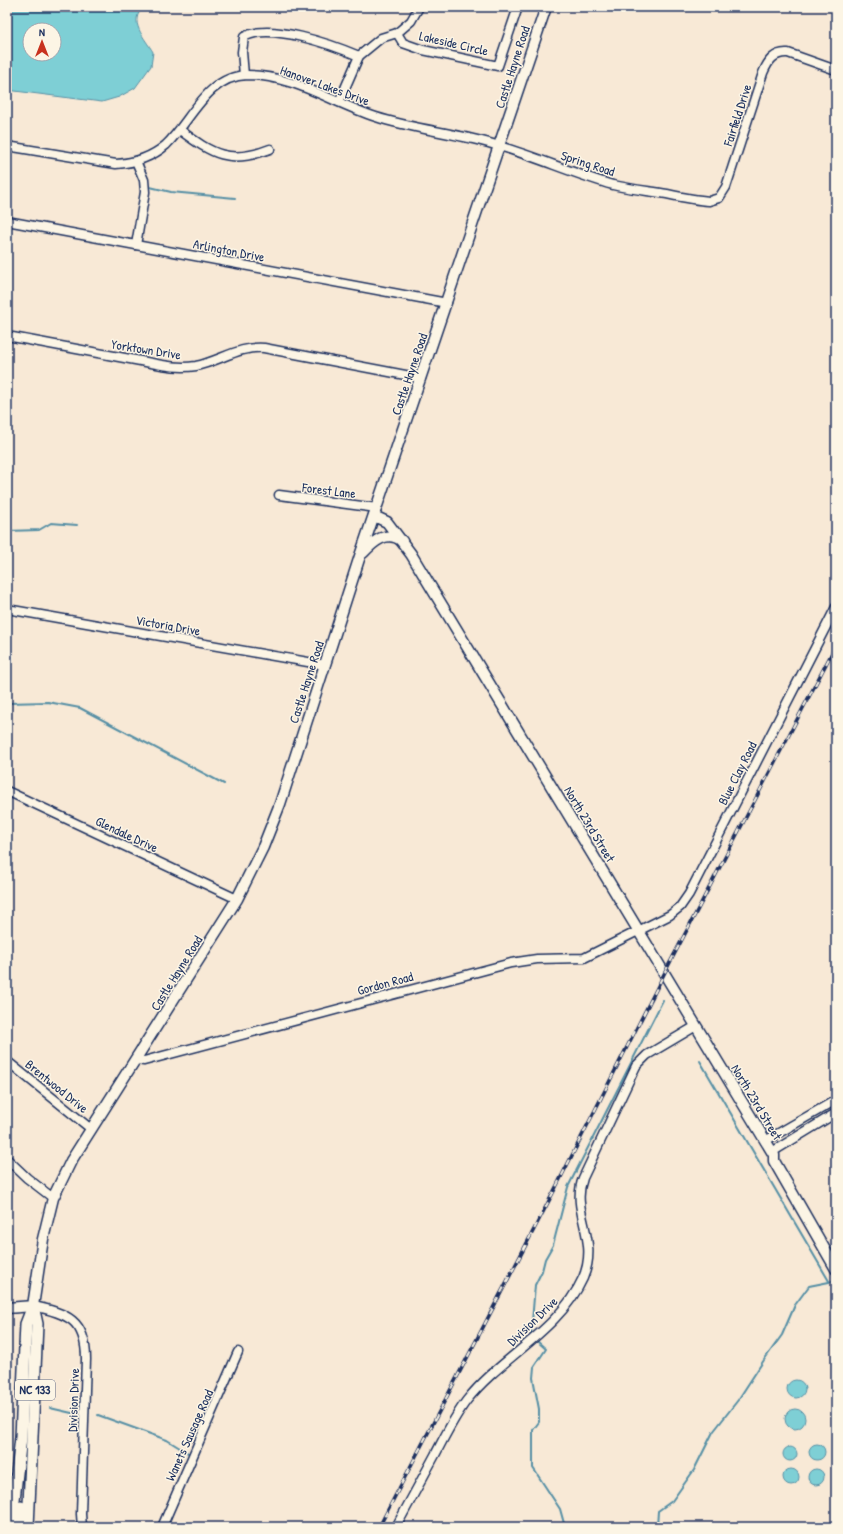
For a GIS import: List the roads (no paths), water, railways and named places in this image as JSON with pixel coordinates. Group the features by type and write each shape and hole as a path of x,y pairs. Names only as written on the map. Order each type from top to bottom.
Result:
{"highway":[{"name":"NC 133","path":"11,1527 21,1437 26,1324 33,1306"},
{"name":"NC 133","path":"28,1527 37,1324 33,1306"},
{"path":"20,1527 21,1437"},
{"path":"31,1474 32,1527"}],"main road":[{"name":"Castle Hayne Road","path":"33,1306 43,1239 53,1198 71,1161 237,899 254,868 270,831 360,556 447,303 546,7"},
{"name":"North 23rd Street","path":"375,512 387,522 404,543 765,1142 773,1153 780,1158 836,1253"},
{"path":"360,556 374,542 386,536 398,538 404,543"},
{"name":"North 23rd Street","path":"773,1153 774,1161 836,1270"},
{"path":"7,1308 33,1306"}],"street":[{"path":"339,102 359,56 381,38 397,32 411,21 419,7"},
{"name":"Lakeside Circle","path":"397,32 403,43 423,50 498,66 518,7"},
{"path":"244,75 242,52 244,37 252,33 279,33 316,40 359,56"},
{"name":"Fairfield Drive","path":"672,195 709,201 721,196 726,187 767,63 774,56 788,53 836,70"},
{"name":"Hanover Lakes Drive","path":"7,146 116,164 136,161 165,146 180,130 194,108 220,83 244,75 260,76 289,82 374,117 410,127 458,135 499,146"},
{"path":"180,130 203,147 224,155 240,158 252,157 270,149"},
{"name":"Spring Road","path":"499,146 613,185 672,195"},
{"path":"136,161 144,180 145,192 136,245"},
{"name":"Arlington Drive","path":"7,221 447,303"},
{"name":"Yorktown Drive","path":"7,336 162,365 185,367 208,363 239,350 264,348 421,378"},
{"name":"Forest Lane","path":"279,495 375,512"},
{"name":"Blue Clay Road","path":"638,930 674,912 689,894 836,607"},
{"name":"Victoria Drive","path":"7,609 325,665"},
{"name":"Glendale Drive","path":"7,791 237,899"},
{"name":"Gordon Road","path":"136,1060 144,1062 511,963 537,959 584,958 638,930"},
{"name":"Division Drive","path":"396,1527 452,1421 467,1400 480,1385 550,1324 577,1289 586,1269 589,1252 587,1231 579,1202 579,1191 583,1178 636,1066 647,1055 696,1026"},
{"name":"Brentwood Drive","path":"7,1061 92,1129"},
{"path":"765,1142 836,1100"},
{"path":"773,1153 836,1113"},
{"path":"7,1159 27,1178 53,1198"},
{"name":"Division Drive","path":"33,1306 68,1316 80,1327 84,1337 86,1359 81,1514 82,1527"},
{"name":"Wanets Sausage Road","path":"162,1527 238,1352"}],"water":[{"path":"7,7 144,7 139,12 137,24 139,30 153,52 151,66 135,88 119,97 102,102 7,90"},
{"path":"792,1380 800,1380 805,1385 803,1396 800,1398 792,1398 787,1393 787,1385"},
{"path":"795,1409 802,1412 805,1419 802,1426 795,1429 788,1426 785,1419 788,1412"},
{"path":"817,1444 823,1446 825,1452 823,1458 817,1460 811,1458 809,1452 811,1446"},
{"path":"787,1447 793,1447 797,1451 797,1457 793,1461 787,1461 783,1457 783,1451"},
{"path":"791,1469 797,1471 799,1477 797,1483 791,1485 785,1483 783,1477 785,1471"},
{"path":"813,1469 819,1469 824,1474 822,1483 819,1485 813,1485 808,1480 808,1474"}],"waterway":[{"path":"150,187 171,192 235,198"},
{"path":"7,531 39,530 51,523 77,525"},
{"path":"7,703 48,702 80,708 224,784"},
{"path":"531,1334 535,1285 542,1271 545,1259 553,1245 568,1187 663,1000"},
{"path":"700,1061 829,1281"},
{"path":"657,1527 658,1511 672,1501 694,1470 713,1432 738,1400 782,1335 795,1305 809,1286 834,1281"},
{"path":"538,1342 546,1349 534,1367 533,1378 539,1409 539,1422 533,1430 533,1468 560,1509 565,1527"},
{"path":"50,1408 76,1414"},
{"path":"98,1415 167,1440 188,1453"}],"railway":[{"path":"379,1527 554,1191 664,974 836,645"}]}
